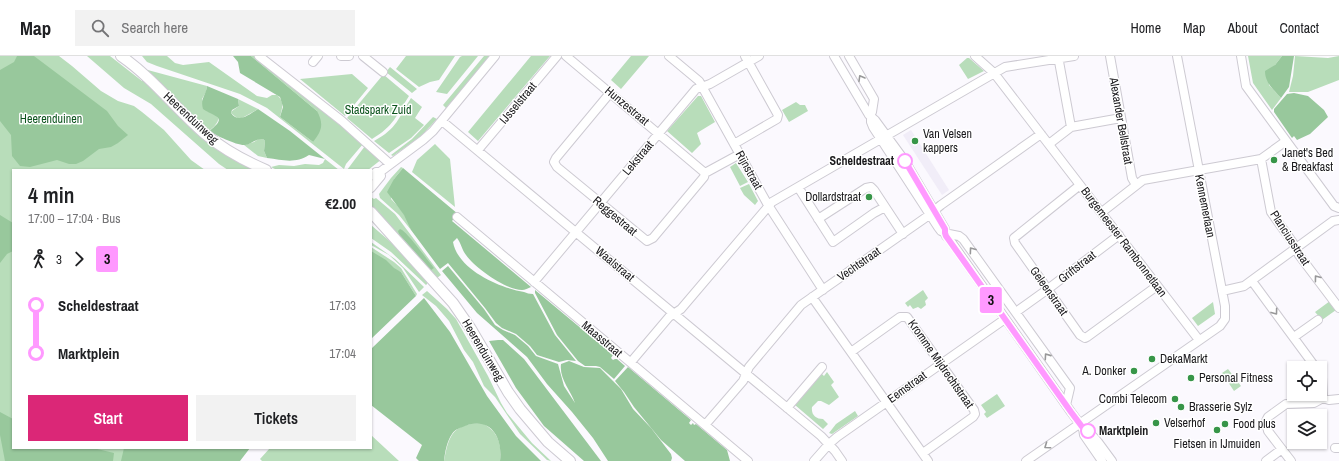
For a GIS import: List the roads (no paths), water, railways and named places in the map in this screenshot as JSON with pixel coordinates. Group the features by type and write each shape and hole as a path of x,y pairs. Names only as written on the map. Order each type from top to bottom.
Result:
{"main road":[{"name":"Heerenduinweg","path":"121,56 150,80 214,141 237,156 264,169"},
{"name":"Heerenduinweg","path":"372,213 453,303 471,329 508,392 520,409 548,442 570,461"},
{"name":"Heerenduinweg","path":"372,223 389,237 394,239"}],"street":[{"path":"258,56 342,121 390,164"},
{"path":"342,56 349,56"},
{"path":"363,56 383,72"},
{"path":"372,175 376,172 380,172 424,140 442,121 495,56"},
{"name":"IJsselstraat","path":"478,150 557,56"},
{"name":"Hunzestraat","path":"566,56 705,173"},
{"name":"Rijnstraat","path":"669,56 699,81 768,205 823,290"},
{"name":"Lekstraat","path":"534,282 696,89 710,84 746,59 759,56"},
{"path":"834,56 870,116 875,120 883,137 905,161 941,231 945,234 1081,426 1084,435 1102,461"},
{"path":"849,56 874,99 870,116"},
{"path":"975,56 994,73 1041,134"},
{"path":"631,362 668,318 682,309 772,202 1005,67 1059,57 1074,56"},
{"name":"Alexander Bellstraat","path":"1110,56 1132,178 1136,185"},
{"name":"Kennemerlaan","path":"1177,56 1226,315 1220,326 1198,342"},
{"path":"1241,56 1246,86 1334,206 1338,208"},
{"path":"1059,57 1072,127"},
{"path":"734,144 777,119 778,115 746,59"},
{"name":"Reggestraat","path":"610,93 554,162 557,167 644,240 649,241 653,238 704,177 705,173 740,154"},
{"path":"1049,144 1072,127 1120,118"},
{"name":"Waalstraat","path":"442,121 787,408 829,444 842,461"},
{"name":"Burgemeester Rambonnetlaan","path":"1041,134 1102,212 1198,342"},
{"name":"Vechtstraat","path":"705,425 743,381 749,367 801,305 903,234 1041,134"},
{"path":"1102,212 1143,180 1261,159 1286,141"},
{"name":"Planciusstraat","path":"1261,159 1271,212 1296,248 1299,255 1339,308"},
{"path":"372,187 380,176 380,172"},
{"name":"Geleenstraat","path":"1080,185 1014,238 1015,243 1080,335 1084,338 1089,336 1157,286"},
{"path":"798,187 833,242 885,207"},
{"path":"818,219 868,187 873,188 903,234"},
{"name":"Maasstraat","path":"457,217 748,461"},
{"path":"1222,291 1241,288 1333,221 1338,220"},
{"path":"945,234 964,238 1070,388 1066,405"},
{"name":"Griftstraat","path":"1016,312 1119,235"},
{"path":"1252,281 1311,361"},
{"path":"812,297 928,461"},
{"name":"Kromme Mijdrechtstraat","path":"851,352 900,317 905,316 909,318 940,364 974,410 975,414 974,417 923,453"},
{"name":"Eemstraat","path":"814,461 829,444 886,402 1005,319"},
{"path":"1294,337 1318,320"},
{"path":"1026,461 1081,426 1097,413 1198,342"},
{"path":"787,408 822,367"},
{"path":"1327,399 1339,399"},
{"path":"1291,461 1268,431 1266,421 1268,417 1286,404 1314,403 1318,401"},
{"path":"1081,426 1093,436 1112,461"},
{"path":"1266,461 1282,449"}],"place":[{"name":"Van Velsen kappers","path":"915,141"},
{"name":"Janet's Bed & Breakfast","path":"1274,160"},
{"name":"Scheldestraat","path":"905,161"},
{"name":"Dollardstraat","path":"869,197"},
{"name":"DekaMarkt","path":"1152,359"},
{"name":"A. Donker","path":"1134,371"},
{"name":"Personal Fitness","path":"1191,378"},
{"name":"Combi Telecom","path":"1175,399"},
{"name":"Brasserie Sylz","path":"1181,407"},
{"name":"Velserhof","path":"1156,423"},
{"name":"Food plus","path":"1225,424"},
{"name":"Fietsen in IJmuiden","path":"1217,430"},
{"name":"Marktplein","path":"1088,431"}],"park label":[{"name":"Stadspark Zuid","path":"378,110"},
{"name":"Heerenduinen","path":"51,119"}]}
